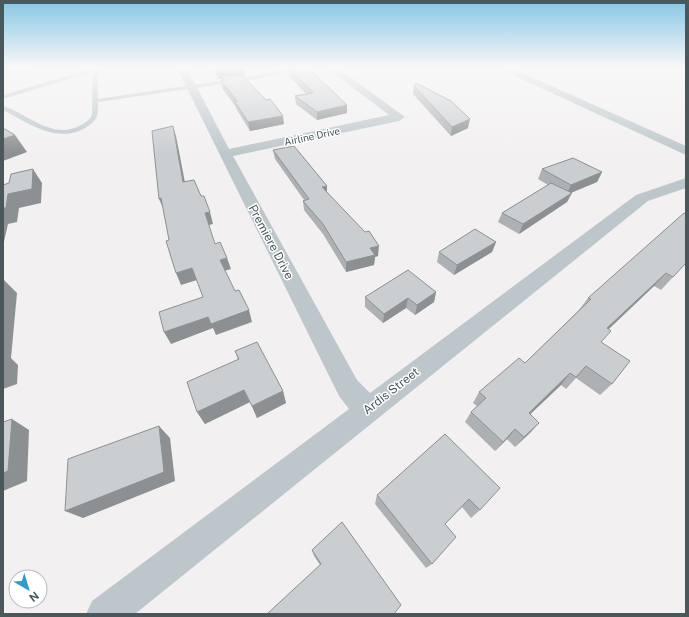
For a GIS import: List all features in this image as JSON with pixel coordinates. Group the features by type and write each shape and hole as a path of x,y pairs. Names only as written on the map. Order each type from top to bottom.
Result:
{"street":[{"name":"Premiere Drive","path":"197,97 225,154 348,388 367,410"},
{"name":"Airline Drive","path":"225,154 399,117 371,97"},
{"path":"566,97 686,151"},
{"name":"Ardis Street","path":"105,614 642,198 686,183"}],"lane":[{"path":"3,108 52,133 59,133 79,128 93,120 95,97"},
{"path":"95,101 124,97"}],"building":[{"path":"234,97 263,97 266,100 270,99 283,116 248,122 235,102 237,101"},
{"path":"296,97 338,97 347,105 317,112"},
{"path":"424,97 443,97 451,101 470,119 452,127"},
{"path":"173,126 183,182 194,180 201,196 204,196 210,212 205,213 215,244 220,242 227,258 220,260 235,291 239,290 249,310 211,324 208,317 164,332 159,312 203,297 192,268 176,273 166,241 169,240 161,198 159,199 152,131"},
{"path":"3,128 15,135 3,139"},
{"path":"294,146 327,186 322,187 365,232 369,231 379,246 370,248 375,255 346,262 323,224 303,201 309,199 273,150"},
{"path":"573,158 602,172 571,185 542,169"},
{"path":"33,169 32,189 8,194 6,208 3,208 3,185 9,183 11,174"},
{"path":"551,183 572,193 523,224 502,213"},
{"path":"684,213 686,214 686,263 673,277 666,273 607,328 611,331 601,342 630,361 612,384 586,366 576,377 570,373 529,413 539,423 524,437 515,429 503,442 471,412 486,398 479,392 519,358 525,363 591,299 588,298"},
{"path":"475,229 496,242 457,265 439,252"},
{"path":"408,270 436,292 417,305 408,298 384,314 365,297"},
{"path":"257,342 283,391 252,406 244,390 197,412 187,382 239,359 235,351"},
{"path":"12,419 8,471 3,473 3,422"},
{"path":"159,426 164,472 65,511 68,459"},
{"path":"445,434 500,488 480,510 469,499 445,524 456,537 432,564 377,495"},
{"path":"342,522 401,605 394,614 267,614 321,564 312,550"}]}
